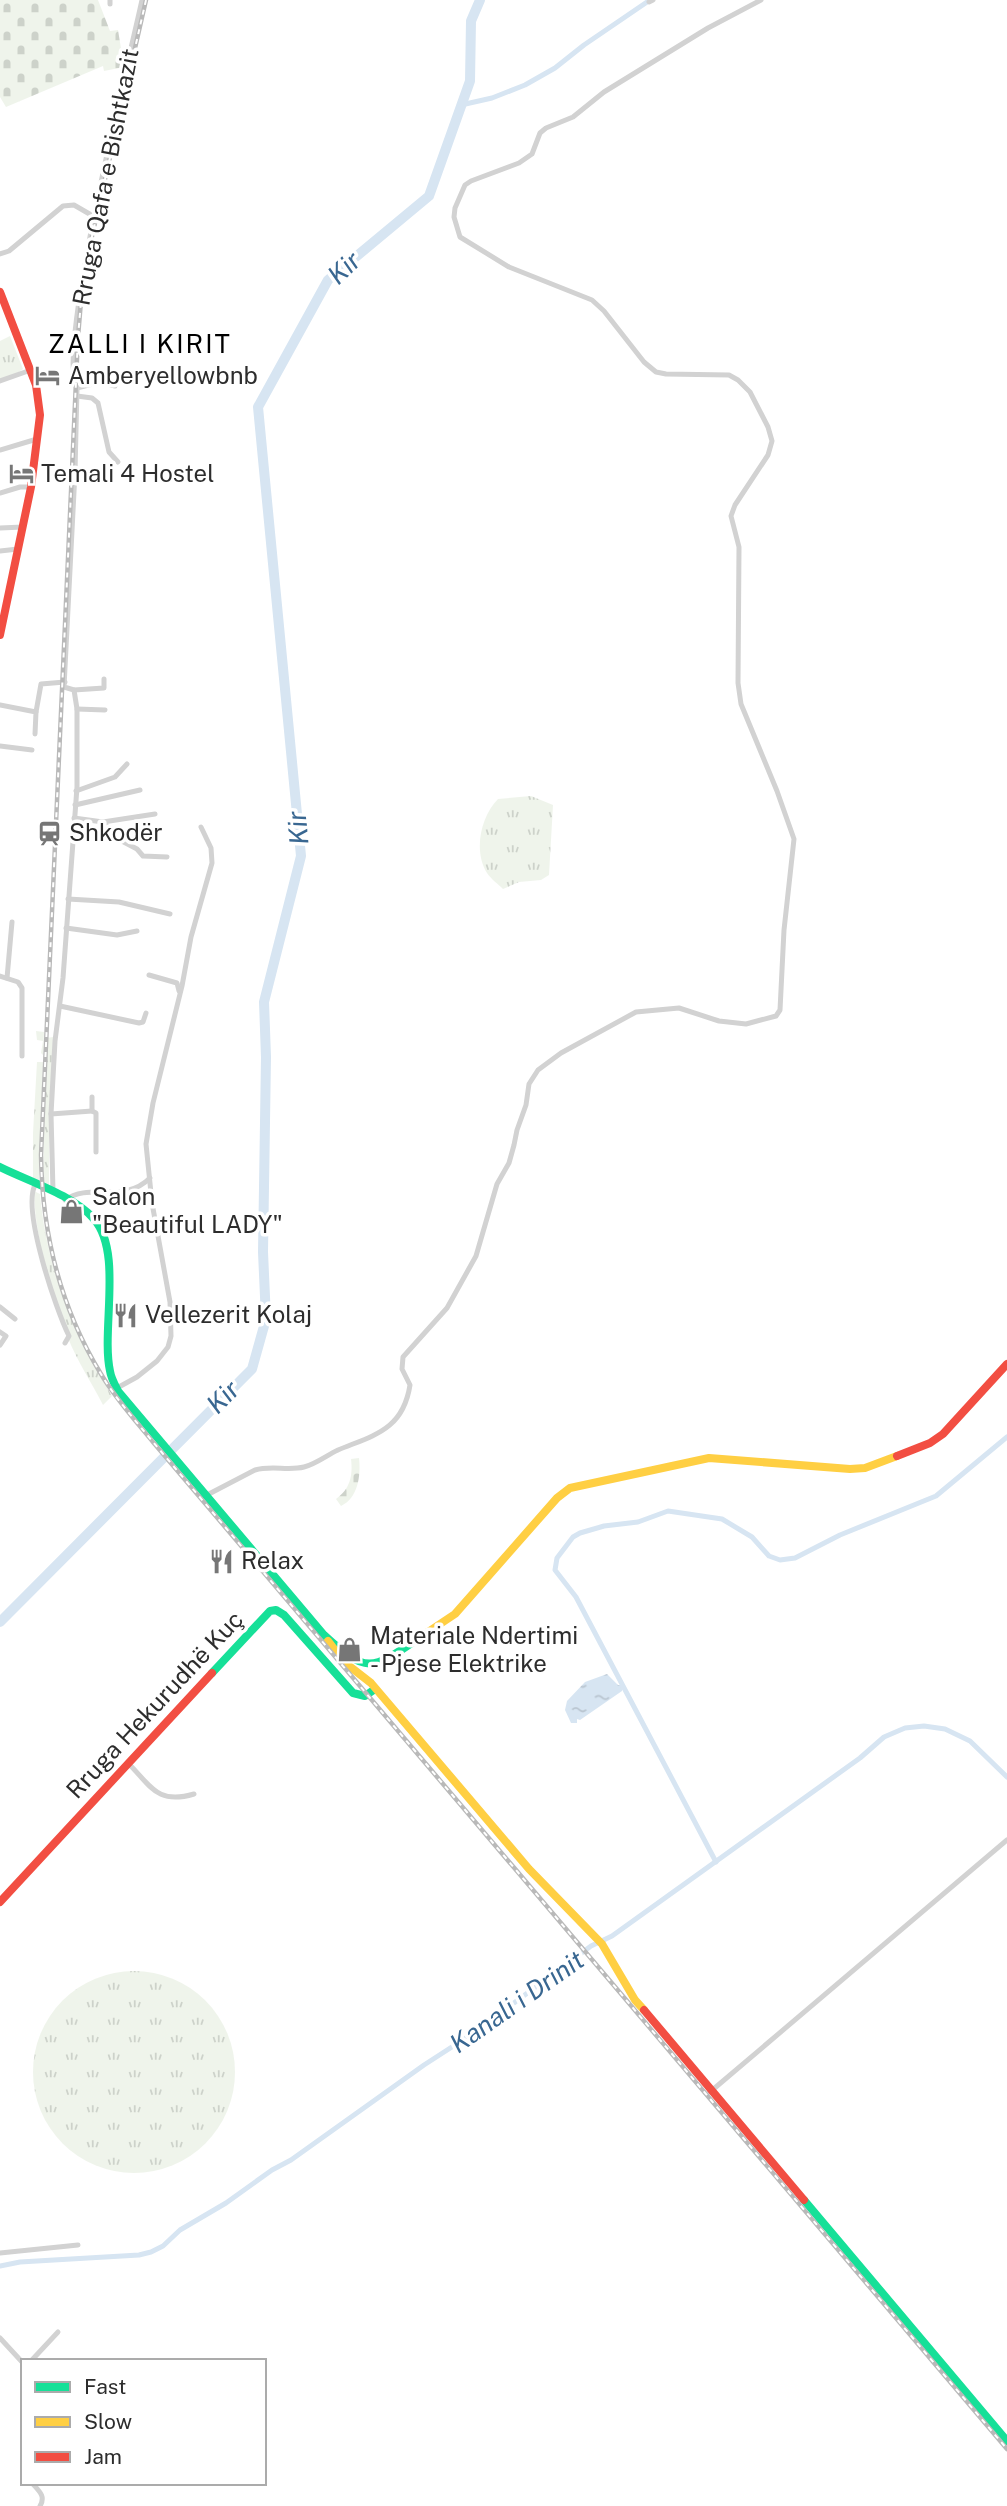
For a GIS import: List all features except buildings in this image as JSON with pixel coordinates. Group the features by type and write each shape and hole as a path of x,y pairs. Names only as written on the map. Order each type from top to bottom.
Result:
{"main road":[{"path":"0,292 31,370 38,399 38,439 31,487 0,635"},
{"path":"0,1167 65,1200 92,1216 97,1223 104,1237 108,1280 109,1363 118,1389 193,1483 324,1634 338,1656 375,1689 529,1869 602,1944 635,2000 1007,2441"},
{"path":"324,1634 357,1662 381,1662 461,1610 557,1498 570,1488 702,1459 726,1458 850,1469 873,1466 930,1443 943,1434 1007,1364"},
{"name":"Rruga Hekurudhë Kuç","path":"0,1902 270,1611 279,1611 284,1615 353,1693 365,1696 375,1689"}],"street":[{"name":"Rruga Qafa e Bishtkazit","path":"65,682 77,392 73,381 80,289 93,216 142,0"},
{"path":"205,1496 255,1470 302,1468 372,1438 394,1421 404,1405 410,1384 401,1361 406,1352 447,1308 476,1256 497,1184 509,1163 526,1105 529,1084 543,1065 636,1012 679,1008 719,1021 746,1024 776,1016 780,1010 784,930 794,839 741,704 738,683 739,547 731,520 735,505 768,456 772,441 770,432 750,392 738,380 717,374 656,372 644,362 604,311 592,300 488,256 460,237 454,217 465,185 526,158 535,148 540,133 546,128 573,117 604,92 708,28 761,0"},
{"path":"0,254 9,251 63,206 74,205 93,216"},
{"path":"0,381 31,370"},
{"path":"77,392 100,383 115,386"},
{"path":"77,392 95,400 99,406 109,452 118,462"},
{"path":"0,450 38,439"},
{"path":"0,493 31,487"},
{"path":"0,528 23,527"},
{"path":"0,551 19,549"},
{"path":"35,734 41,684 65,682 64,687 74,691 104,688 104,679"},
{"path":"53,1194 51,1114 55,1041 76,791 77,709 74,691"},
{"path":"0,705 36,712"},
{"path":"77,709 105,709"},
{"path":"0,746 32,750"},
{"path":"76,791 115,776 127,764"},
{"path":"75,804 140,790"},
{"path":"74,818 103,822 155,814"},
{"path":"103,822 118,839 137,849 143,856 167,857"},
{"path":"118,1389 157,1361 168,1347 171,1336 170,1302 152,1203 146,1135 213,858 201,827"},
{"path":"68,899 119,902 170,914"},
{"path":"12,922 3,977 21,984 22,988 22,1056"},
{"path":"66,928 117,935 137,931"},
{"path":"149,975 177,983 179,991"},
{"path":"60,1006 139,1023 143,1022 146,1013"},
{"path":"92,1097 92,1111"},
{"path":"51,1114 96,1112 96,1152"},
{"path":"65,1200 76,1195 130,1191 150,1178"},
{"path":"35,1185 31,1196 33,1214 52,1296 69,1336 65,1343"},
{"path":"0,1307 15,1319"},
{"path":"0,1332 6,1336 0,1345"},
{"path":"128,1763 158,1795 171,1797 194,1794"},
{"path":"710,2092 1007,1840"},
{"path":"0,2253 78,2245"},
{"path":"33,2359 58,2332"},
{"path":"0,2338 21,2362"},
{"path":"34,2485 43,2496 40,2506"}],"green space":[{"path":"0,0 98,0 110,31 118,30 124,67 104,71 103,66 6,107 0,97"},
{"path":"10,336 23,369 0,379 0,341"},
{"path":"531,796 553,805 549,875 541,880 519,882 503,889 489,875 480,855 483,824 498,799"},
{"path":"36,1031 44,1032 43,1062 43,1041 37,1040"},
{"path":"53,1037 49,1185 43,1184 46,1038"},
{"path":"37,1062 43,1062 39,1182 33,1180 33,1133"},
{"path":"34,1191 40,1194 49,1248 64,1299 85,1348 112,1396 103,1405 72,1347 56,1303 41,1247"},
{"path":"359,1458 355,1492 341,1506 336,1499 350,1482 351,1459"},
{"path":"134,1971 173,1978 206,2000 228,2033 235,2072 228,2111 206,2144 173,2166 134,2173 95,2166 62,2144 40,2111 33,2072 40,2033 62,2000 95,1978"}],"water":[{"path":"607,1674 618,1685 622,1685 622,1691 580,1720 577,1719 577,1723 571,1723 565,1710 567,1701 585,1682"}],"waterway":[{"name":"Kir","path":"0,1622 252,1369 266,1319 263,1252 266,1057 264,1002 301,856 258,407 328,280 429,196 470,81 471,21 480,0"},
{"path":"461,105 492,98 525,85 555,68 650,0"},
{"path":"716,1862 576,1597 555,1570 557,1558 573,1537 580,1533 604,1526 638,1522 668,1511 722,1519 752,1537 769,1556 780,1560 795,1558 840,1535 936,1496 1007,1437"},
{"name":"Kanali i Drinit","path":"0,2266 20,2262 139,2255 163,2246 180,2230 291,2160 472,2034 591,1946 612,1936 860,1758 884,1737 905,1728 924,1726 945,1729 970,1741 1007,1777"}],"railway":[{"path":"146,0 90,245 82,289 78,337 41,1155 45,1212 64,1296 87,1349 132,1417 1007,2449"}],"traffic: fast":[{"path":"0,1167 62,1196 94,1219 103,1233 107,1251 108,1354 111,1374 118,1391 324,1635 350,1657 370,1664 390,1657 419,1638"},
{"path":"212,1673 270,1611 276,1610 284,1615 353,1693 365,1696 375,1689"},
{"path":"804,2200 1007,2441"}],"traffic: slow":[{"path":"419,1638 455,1614 557,1498 570,1488 709,1458 850,1469 865,1468 897,1456"},
{"path":"328,1641 344,1662 371,1683 529,1869 602,1944 635,2000 644,2010"}],"traffic: jam":[{"path":"0,292 36,385 40,415 31,487 0,635"},
{"path":"897,1456 930,1443 943,1434 1007,1364"},
{"path":"0,1902 212,1673"},
{"path":"644,2010 804,2200"}],"place":[{"name":"Amberyellowbnb","path":"48,376"},
{"name":"Temali 4 Hostel","path":"21,474"},
{"name":"Shkodër","path":"49,833"},
{"name":"Salon \"Beautiful LADY\"","path":"72,1211"},
{"name":"Vellezerit Kolaj","path":"125,1315"},
{"name":"Relax","path":"221,1561"},
{"name":"Materiale Ndertimi - Pjese Elektrike","path":"350,1650"}],"district":[{"name":"ZALLI I KIRIT","path":"140,344"}]}
